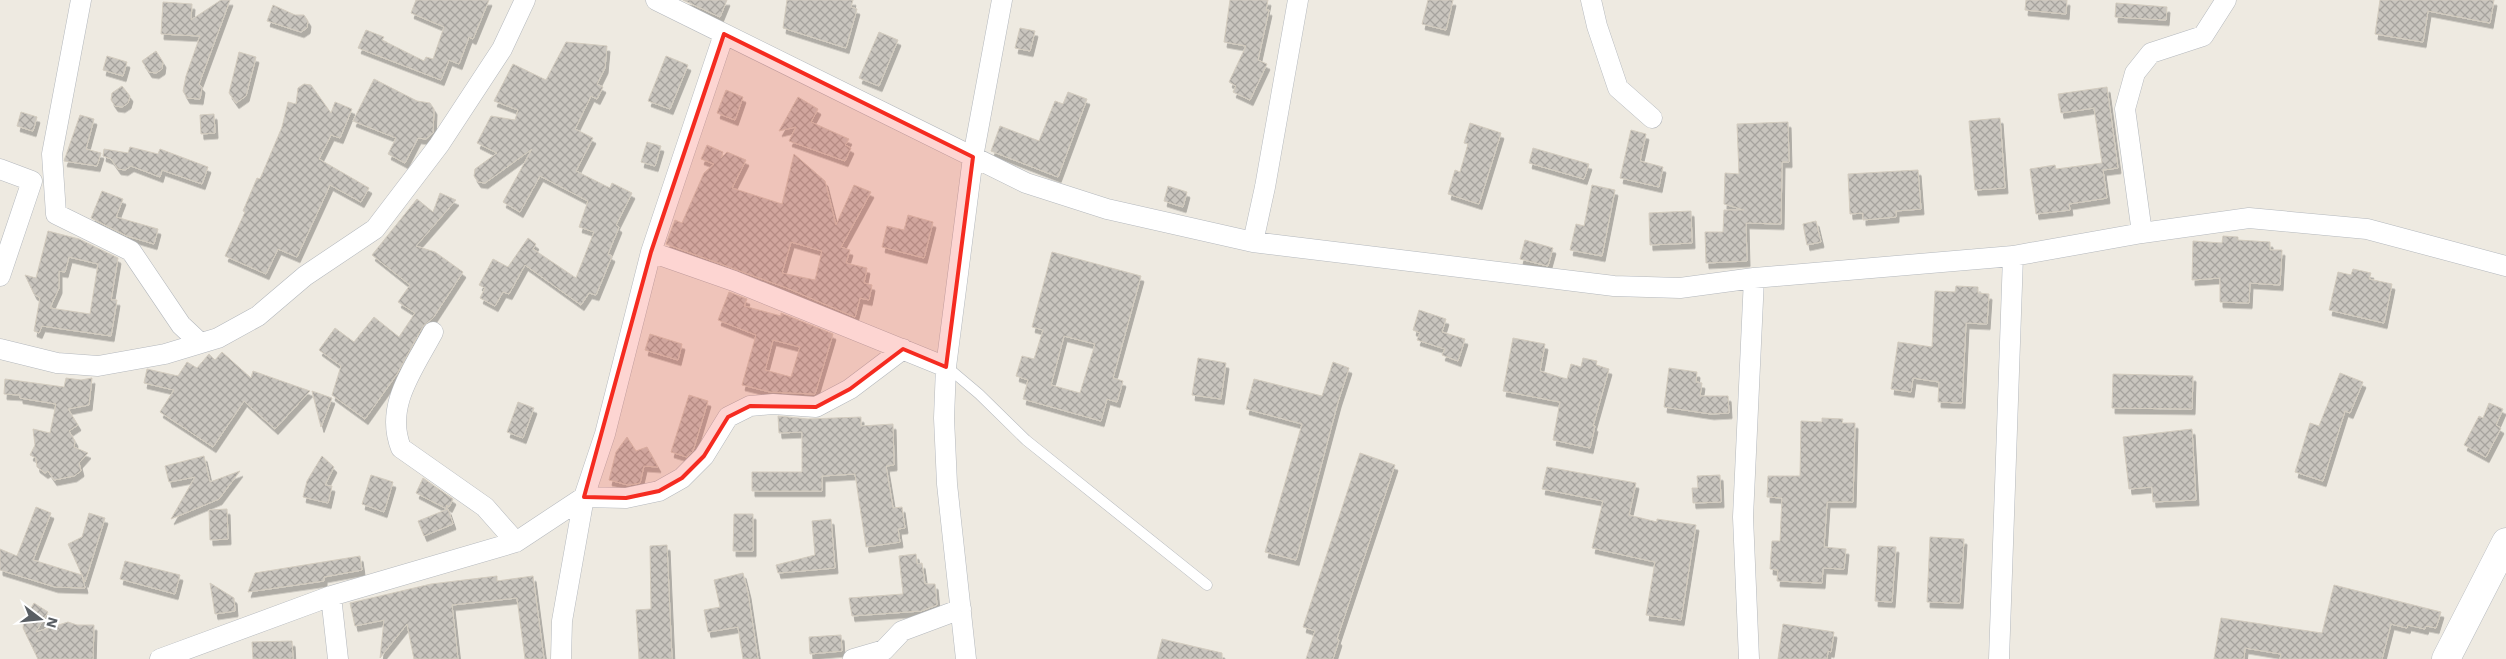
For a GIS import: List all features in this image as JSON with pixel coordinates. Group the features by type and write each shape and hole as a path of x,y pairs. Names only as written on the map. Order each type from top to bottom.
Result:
{"main road":[{"path":"2446,659 2506,542"}],"street":[{"path":"81,0 52,154 56,214 131,251 181,326 199,342"},
{"path":"0,349 58,362 98,366 165,354 199,342 218,338 258,316 305,276 375,229 439,145 502,49 524,0"},
{"path":"656,0 1026,182 1107,209 1253,242 1614,286 1680,288 1754,278 2013,256 2142,233 2249,218 2357,228 2506,266"},
{"path":"966,659 947,484 944,418 946,367 973,157 1002,0"},
{"path":"1253,242 1265,187 1298,0"},
{"path":"1591,0 1597,26 1618,88 1652,118"},
{"path":"2142,233 2125,109 2135,73 2150,53 2203,36 2226,0"},
{"path":"561,659 562,621 584,497 604,434 651,252 724,34"},
{"path":"0,276 32,181 52,154"},
{"path":"0,169 32,181"},
{"path":"651,252 734,281 946,367"},
{"path":"1999,659 2013,256"},
{"path":"1749,659 1743,517 1754,278"},
{"path":"433,332 396,404 394,418 398,441 401,448 485,507 516,542"},
{"path":"160,659 331,596 516,542 584,497 626,498 658,491 682,478 704,456 728,418 750,406 773,404 816,407 822,405 850,389 903,349"},
{"path":"331,596 338,659"},
{"path":"853,659 884,650 902,631 961,609"}],"lane":[{"path":"946,367 979,394 1026,440 1207,585"}],"highlighted area":[{"path":"724,34 973,157 946,367 903,349 850,389 816,407 750,406 728,417 704,456 682,478 659,491 626,498 584,497 651,252"}],"building":[{"path":"221,0 230,0 199,84 202,87 200,99 187,98 183,91 186,76 200,36 161,34 163,2 192,4 191,20"},
{"path":"416,0 489,0 473,39 469,37 459,64 449,60 441,80 358,48 366,30 384,37 382,40 424,61 426,57 433,59 444,27 411,13"},
{"path":"683,0 727,0 720,17"},
{"path":"787,0 853,0 851,7 857,9 846,48 783,28"},
{"path":"1230,0 1268,0 1266,10 1269,10 1258,60 1267,64 1250,100 1233,92 1236,86 1229,82 1246,46 1224,42"},
{"path":"1428,0 1453,0 1446,30 1422,24"},
{"path":"2026,0 2067,0 2066,14 2025,10"},
{"path":"2380,0 2494,0 2490,23 2428,11 2423,42 2375,34"},
{"path":"2116,3 2167,7 2166,20 2115,17"},
{"path":"273,5 295,15 304,15 308,21 307,28 301,32 267,21"},
{"path":"1020,28 1035,31 1030,51 1015,48"},
{"path":"879,32 898,40 879,86 859,78"},
{"path":"566,42 607,46 605,68 597,84 603,87 597,99 591,96 575,129 593,138 576,171 610,188 612,183 632,193 616,225 619,227 608,254 612,256 596,295 589,293 581,305 525,265 509,294 503,292 495,306 480,298 485,288 479,285 493,259 508,267 528,238 536,244 533,249 576,278 594,232 579,227 588,201 540,176 520,212 503,202 532,149 485,183 478,182 474,176 475,169 497,153 477,143 491,116 515,120 518,110 494,101 513,64 546,80"},
{"path":"156,51 163,62 162,69 156,73 149,72 142,61"},
{"path":"239,52 256,57 246,96 236,103 229,93"},
{"path":"107,56 127,62 123,76 103,70"},
{"path":"666,56 688,65 670,109 648,101"},
{"path":"374,79 417,101 430,103 434,109 433,133 426,139 418,138 405,163 388,154 396,138 353,121"},
{"path":"304,84 311,85 331,113 335,102 352,109 340,138 331,135 319,159 369,188 361,202 330,185 297,257 278,249 266,274 225,256 245,212 243,211 257,178 260,179 282,127 288,102 296,104 298,88"},
{"path":"122,86 130,96 128,103 122,107 115,106 111,100 112,93"},
{"path":"2107,87 2118,168 2103,170 2107,198 2069,204 2070,210 2036,214 2030,169 2055,165 2056,169 2102,163 2094,108 2061,113 2058,94"},
{"path":"726,90 743,97 735,120 717,113"},
{"path":"1068,92 1087,99 1058,177 991,151 1000,126 1039,141 1055,101 1063,104"},
{"path":"798,97 818,109 811,122 849,139 845,145 851,148 845,161 789,141 796,127 779,131"},
{"path":"21,112 37,117 33,131 17,126"},
{"path":"214,114 215,133 201,134 200,115"},
{"path":"80,115 94,119 86,149 101,153 97,166 64,161"},
{"path":"2000,118 2005,188 1975,190 1969,121"},
{"path":"1788,122 1789,162 1782,162 1781,224 1746,223 1747,261 1706,263 1705,232 1723,232 1724,210 1744,210 1724,204 1725,173 1739,174 1737,124"},
{"path":"1470,123 1501,133 1479,204 1448,194 1455,170 1460,172 1468,144 1464,143"},
{"path":"1631,130 1646,134 1640,161 1663,167 1659,187 1620,178"},
{"path":"647,142 661,146 655,166 641,162"},
{"path":"707,145 723,152 721,158 727,152 746,160 732,188 782,204 794,154 825,181 836,225 854,185 871,192 841,247 850,250 846,263 867,268 864,283 872,285 869,300 860,298 855,317 787,288 666,244 675,220 682,223 704,173 714,164 701,159","holes":["791,242 822,251 815,280 782,273"]},
{"path":"130,147 158,154 160,149 208,167 202,184 162,170 160,177 131,166 125,170 118,169 111,159 103,156 104,149 128,153"},
{"path":"1533,148 1589,164 1584,179 1529,163"},
{"path":"1918,170 1921,209 1896,211 1896,217 1863,220 1863,213 1850,214 1848,174"},
{"path":"1592,185 1615,190 1602,256 1570,250 1576,224 1584,226"},
{"path":"1168,186 1187,192 1183,207 1164,201"},
{"path":"102,191 123,199 116,217 158,229 154,244 127,236 91,218"},
{"path":"440,193 456,200 416,246 435,252 463,272 433,318 423,326 397,374 365,419 332,395 341,366 319,350 335,328 354,342 374,317 399,337 415,313 398,302 410,285 372,255 417,199 433,212"},
{"path":"1691,211 1692,243 1650,245 1649,213"},
{"path":"908,215 933,222 924,258 882,247 887,226 904,230"},
{"path":"1816,221 1821,242 1807,245 1803,224"},
{"path":"48,231 79,239 118,258 111,300 117,300 111,336 42,326 39,333 34,331 40,298 34,294 25,275 36,278","holes":["69,257 98,264 90,314 50,308 59,288 59,271 65,272"]},
{"path":"2223,236 2238,237 2238,240 2270,242 2270,250 2282,250 2280,285 2250,283 2249,303 2220,302 2220,278 2192,280 2193,241 2222,243"},
{"path":"1525,240 1553,248 1548,266 1520,259"},
{"path":"1052,252 1141,276 1113,378 1123,381 1117,402 1107,399 1101,421 1023,399 1028,380 1016,376 1022,356 1034,359 1043,330 1032,327","holes":["1064,336 1095,344 1080,393 1051,385"]},
{"path":"2353,269 2371,273 2369,279 2392,284 2384,323 2329,310 2338,272 2351,275"},
{"path":"1956,286 1978,287 1978,293 1989,294 1987,324 1966,323 1962,403 1938,402 1939,382 1913,378 1911,392 1891,389 1898,342 1932,347 1935,291 1955,292"},
{"path":"729,292 747,299 744,306 781,316 781,313 833,334 815,394 770,392 742,385 756,335 718,320","holes":["773,340 800,347 791,377 765,370"]},
{"path":"1419,310 1446,319 1442,332 1465,339 1458,361 1442,355 1445,349 1417,340 1420,333 1413,330"},
{"path":"650,334 682,344 678,360 645,350"},
{"path":"1513,338 1545,344 1540,371 1567,379 1571,364 1581,367 1583,358 1597,361 1596,365 1609,369 1593,426 1595,426 1590,448 1553,440 1560,402 1503,391"},
{"path":"222,352 251,378 253,371 310,391 275,429 244,401 213,447 160,412 174,390 144,383 147,369 178,376 187,362 197,368 209,354 215,360"},
{"path":"1198,358 1226,363 1221,399 1192,395"},
{"path":"1333,362 1349,368 1338,402 1296,560 1265,552 1302,424 1246,409 1254,379 1322,396"},
{"path":"1669,368 1697,372 1696,382 1702,383 1700,396 1728,396 1729,413 1711,414 1664,407"},
{"path":"2340,373 2363,382 2350,413 2345,411 2323,481 2295,472 2310,423 2319,426"},
{"path":"2113,374 2193,376 2192,409 2112,408"},
{"path":"66,378 81,380 92,378 89,405 68,409 78,425 69,431 75,441 74,447 88,453 79,463 81,471 74,476 54,480 48,471 45,473 37,467 36,458 30,455 35,445 33,429 50,433 56,404 20,398 20,395 4,394 5,379 64,387"},
{"path":"312,391 332,398 321,427"},
{"path":"689,395 708,401 693,451 687,457 671,452"},
{"path":"518,402 534,408 523,438 507,432"},
{"path":"2489,403 2503,409 2496,425 2501,428 2486,457 2464,445 2479,416 2483,418"},
{"path":"778,416 808,419 861,417 861,426 893,424 894,465 886,466 893,508 902,507 905,528 898,529 900,542 866,547 855,474 822,476 822,491 752,491 752,472 802,472 802,432 779,433"},
{"path":"1822,418 1843,419 1842,423 1855,423 1853,502 1827,502 1824,547 1846,549 1844,569 1823,568 1822,583 1777,581 1778,570 1770,569 1772,541 1780,541 1782,498 1767,497 1768,476 1800,476 1801,421 1822,422"},
{"path":"2192,429 2196,500 2153,502 2152,487 2129,489 2123,437"},
{"path":"627,437 636,451 647,447 658,467 644,466 640,483 628,485 609,480 616,452"},
{"path":"1360,453 1395,465 1337,639 1339,640 1333,659 1306,659 1315,631 1303,627"},
{"path":"204,456 210,482 240,471 219,499 171,519 195,477 169,482 165,466"},
{"path":"322,456 334,467 325,485 332,486 328,503 303,497 307,481"},
{"path":"1547,467 1636,483 1629,515 1657,522 1657,519 1696,525 1681,620 1646,615 1655,562 1592,548 1603,501 1542,489"},
{"path":"371,475 393,482 384,512 362,504"},
{"path":"1720,475 1721,502 1693,503 1692,488 1698,488 1697,476"},
{"path":"423,478 453,499 449,507 446,505 447,509 416,493"},
{"path":"36,507 51,513 33,560 82,575 85,588 55,587 0,570 0,549 17,556"},
{"path":"227,509 228,539 210,540 209,510"},
{"path":"448,509 453,524 424,536 418,521"},
{"path":"89,513 105,518 85,582 68,544 82,537"},
{"path":"734,514 753,514 753,551 733,551"},
{"path":"831,519 835,568 778,573 776,565 815,555 812,521"},
{"path":"1930,537 1964,539 1960,603 1927,602"},
{"path":"667,545 672,659 639,659 636,610 651,609 650,546"},
{"path":"1878,546 1896,547 1892,602 1875,601"},
{"path":"916,554 917,564 922,563 925,584 935,584 937,605 921,611 852,616 849,598 903,594 899,556"},
{"path":"360,556 362,570 324,577 324,581 248,592 255,573"},
{"path":"125,561 180,575 175,594 120,579"},
{"path":"743,573 758,659 743,659 738,627 708,632 704,610 720,607 714,580"},
{"path":"497,576 497,581 533,576 544,659 525,659 517,598 452,605 458,659 414,659 407,624 380,658 384,620 355,626 350,603 431,584"},
{"path":"210,583 234,598 235,611 215,614"},
{"path":"2334,585 2441,612 2436,628 2426,626 2425,629 2408,625 2407,628 2391,624 2382,659 2280,659 2281,654 2245,648 2244,659 2214,659 2221,618 2322,633"},
{"path":"34,603 48,612 36,632 68,622 77,625 94,625 93,659 38,659 23,628 24,620"},
{"path":"1783,624 1834,632 1831,652 1828,651 1827,659 1778,659"},
{"path":"841,635 842,651 810,654 809,637"},
{"path":"1162,639 1222,653 1222,659 1157,659"},
{"path":"292,641 293,659 253,659 252,642"}]}
